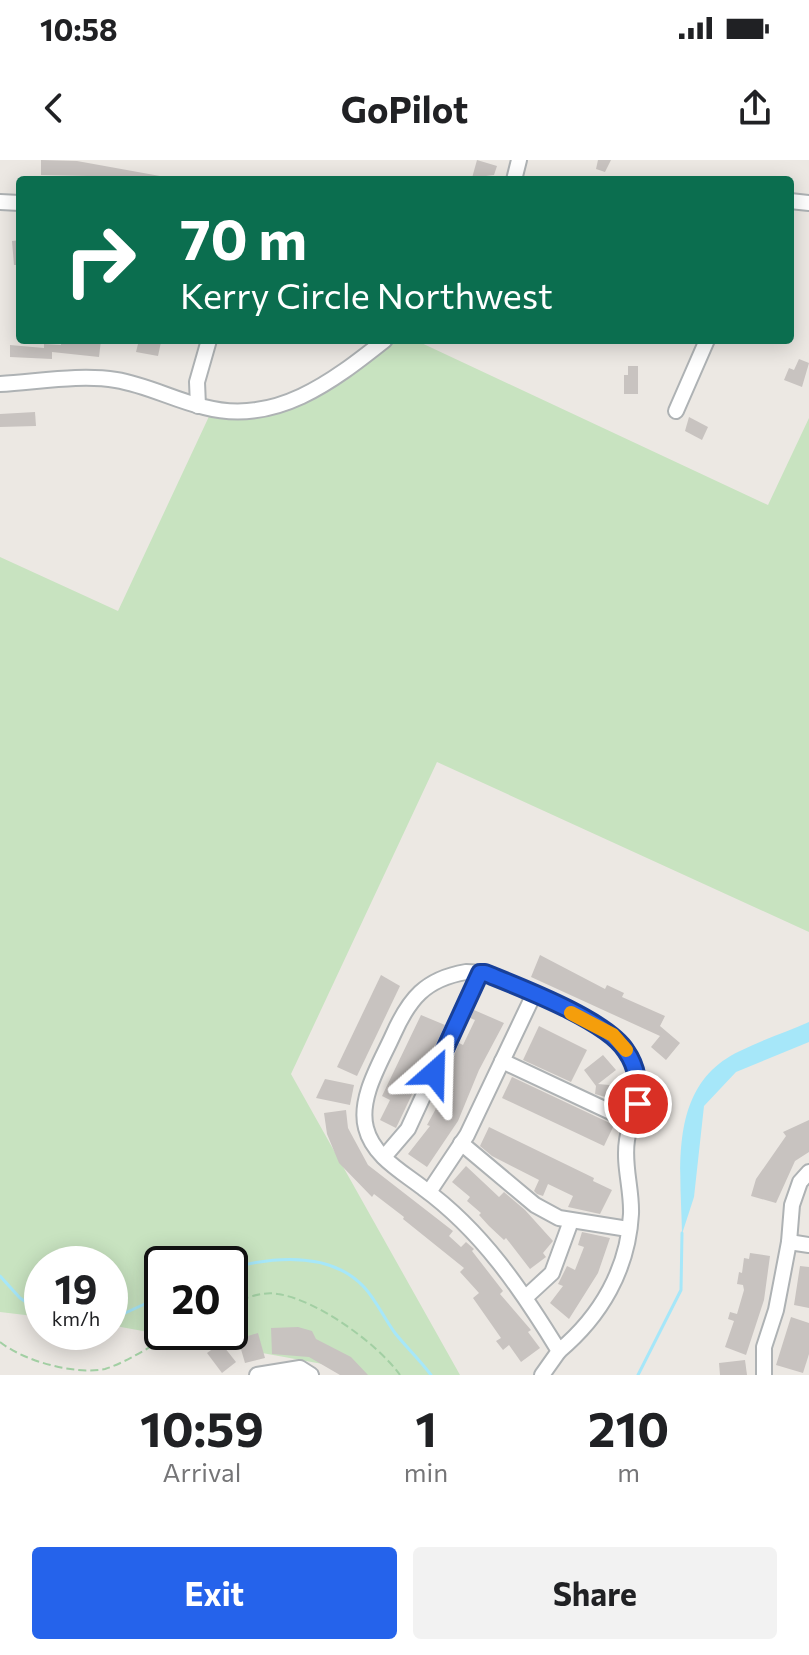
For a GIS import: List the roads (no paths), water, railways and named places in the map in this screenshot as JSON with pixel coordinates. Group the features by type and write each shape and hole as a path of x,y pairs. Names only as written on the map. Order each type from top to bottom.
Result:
{"street":[{"path":"198,406 197,382 208,344"},
{"path":"0,384 111,379 144,385 198,406 228,412 281,406 304,397 379,344"},
{"path":"676,411 705,344"},
{"path":"384,1157 408,1129 480,973"},
{"path":"542,1375 559,1351 580,1334 610,1292 621,1266 631,1212 627,1141 638,1104 639,1077 626,1050 600,1027 534,994 480,973 439,978 418,990 406,1006 366,1100 365,1125 373,1148 467,1224 526,1297 559,1351"},
{"path":"429,1192 461,1143 534,994"},
{"path":"502,1061 632,1122"},
{"path":"461,1143 535,1205 571,1221 628,1229"},
{"path":"764,1375 764,1347 776,1310 789,1242 792,1205 800,1182 809,1172"},
{"path":"526,1297 552,1273 571,1221"},
{"path":"789,1242 809,1245"},
{"path":"257,1375 300,1368 311,1375"}],"water":[{"path":"809,1022 809,1042 736,1072 704,1106 694,1197 682,1234 680,1183 683,1131 689,1107 700,1085 717,1066 740,1051"}],"waterway":[{"path":"638,1375 681,1290 682,1233"},
{"path":"248,1264 300,1260 335,1267 350,1275 364,1287 395,1333 431,1375"},
{"path":"0,1276 24,1301"},
{"path":"128,1312 144,1304"}]}
